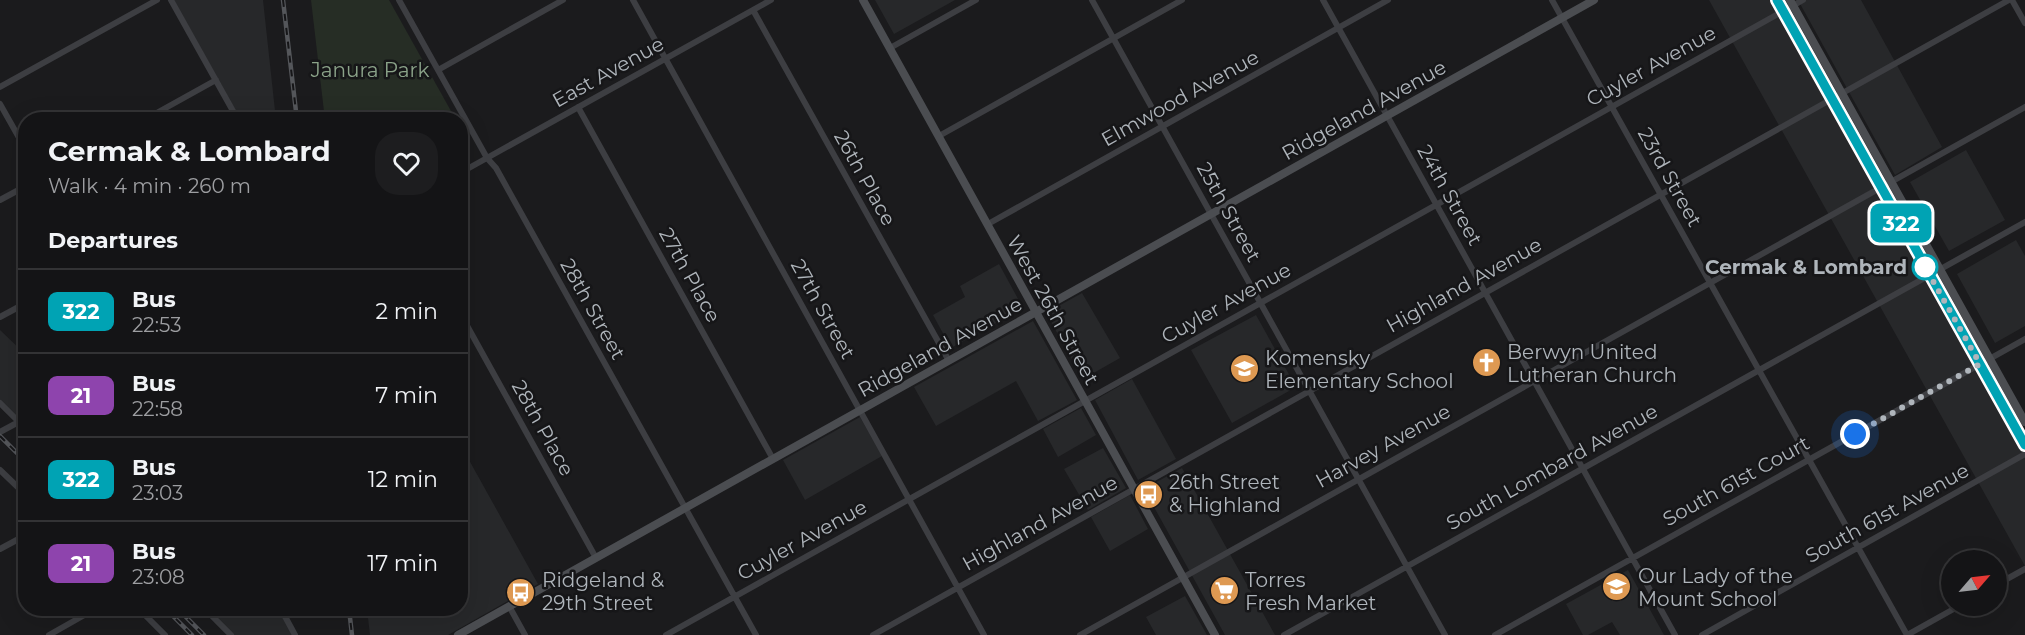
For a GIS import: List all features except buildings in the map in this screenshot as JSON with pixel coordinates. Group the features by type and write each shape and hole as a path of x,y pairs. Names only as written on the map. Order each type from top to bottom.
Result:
{"main road":[{"name":"West 26th Street","path":"863,0 1215,635"},
{"name":"Ridgeland Avenue","path":"458,635 1594,0"},
{"path":"1777,0 2025,445"},
{"path":"1792,3 2025,422"}],"street":[{"path":"0,87 157,0"},
{"path":"171,0 234,112"},
{"name":"28th Street","path":"399,0 462,112"},
{"path":"438,70 563,0"},
{"name":"27th Street","path":"633,0 984,635"},
{"name":"East Avenue","path":"468,169 771,0"},
{"path":"890,48 976,0"},
{"name":"25th Street","path":"1092,0 1445,635"},
{"path":"939,136 1182,0"},
{"name":"24th Street","path":"1323,0 1675,635"},
{"name":"Elmwood Avenue","path":"988,224 1389,0"},
{"name":"23rd Street","path":"1552,0 1907,635"},
{"name":"Cuyler Avenue","path":"666,635 1612,107 1783,11 1792,3 1803,0"},
{"path":"2011,0 2025,23"},
{"name":"Highland Avenue","path":"873,635 2011,0"},
{"name":"26th Place","path":"753,10 949,361"},
{"path":"158,112 216,80"},
{"path":"0,104 18,136"},
{"name":"27th Place","path":"578,107 773,459"},
{"name":"Harvey Avenue","path":"1080,635 2025,107"},
{"name":"28th Street","path":"468,123 496,168 756,635"},
{"path":"0,200 18,190"},
{"name":"South Lombard Avenue","path":"1284,635 2025,222"},
{"path":"0,317 18,307"},
{"name":"28th Place","path":"468,327 596,558"},
{"name":"South 61st Court","path":"1495,635 2025,339"},
{"path":"0,404 18,422 0,432"},
{"name":"South 61st Avenue","path":"1702,635 2025,454"},
{"path":"0,470 18,487"},
{"path":"0,549 18,539"},
{"path":"2007,579 2025,569"},
{"path":"509,606 525,635"},
{"path":"49,635 82,616"},
{"path":"146,616 165,635"},
{"path":"212,616 231,635"},
{"path":"285,616 295,635"},
{"path":"1907,635 1941,616"},
{"path":"61,628 65,635"}],"shaded area":[{"path":"174,0 263,0 275,112 237,112"},
{"path":"875,0 955,0 894,34"},
{"path":"1709,0 1772,0 2025,452 2025,566"},
{"path":"1798,0 1861,0 1942,147 1895,175"},
{"path":"1966,150 2005,220 1949,251 1910,182"},
{"path":"2016,240 2025,256 2025,326 1995,343 1957,274"},
{"path":"999,264 1023,308 951,348 933,315 965,297 960,286"},
{"path":"1082,293 1120,358 1083,379 1046,313"},
{"name":"Komensky Elementary School","path":"1256,315 1296,387 1232,423 1191,350"},
{"path":"1033,321 1077,400 1038,421 1016,381 936,426 914,387"},
{"path":"0,330 18,347 18,419 0,400"},
{"path":"1132,379 1176,459 1138,480 1095,400"},
{"path":"1081,408 1096,435 1058,457 1043,429"},
{"path":"860,417 882,456 805,500 783,460"},
{"path":"1103,448 1126,488 1088,510 1064,469"},
{"path":"468,461 538,584 448,635 370,635 368,616 468,616"},
{"path":"1182,468 1275,635 1225,635 1144,489"},
{"path":"1130,495 1148,529 1110,551 1091,517"},
{"name":"Our Lady of the Mount School","path":"1628,570 1664,635 1620,635 1612,622 1588,635 1583,635 1566,604"},
{"path":"1185,596 1207,635 1156,635 1146,617"},
{"path":"214,616 283,616 294,635 234,635"}],"green space":[{"name":"Janura Park","path":"311,0 389,0 452,112 324,112"}],"railway":[{"path":"283,0 296,112"},
{"path":"0,436 18,454"},
{"path":"173,616 192,635"},
{"path":"185,616 204,635"},
{"path":"350,616 352,635"}],"bus line":[{"name":"322","path":"1777,0 2025,445"}],"place":[{"name":"Cermak & Lombard","path":"1925,267"},
{"name":"Berwyn United Lutheran Church","path":"1486,363"},
{"name":"Komensky Elementary School","path":"1244,369"},
{"name":"26th Street & Highland","path":"1148,494"},
{"name":"Our Lady of the Mount School","path":"1617,587"},
{"name":"Torres Fresh Market","path":"1224,591"},
{"name":"Ridgeland & 29th Street","path":"521,592"}],"route":[{"path":"1855,434 1980,364 1925,267"}]}
